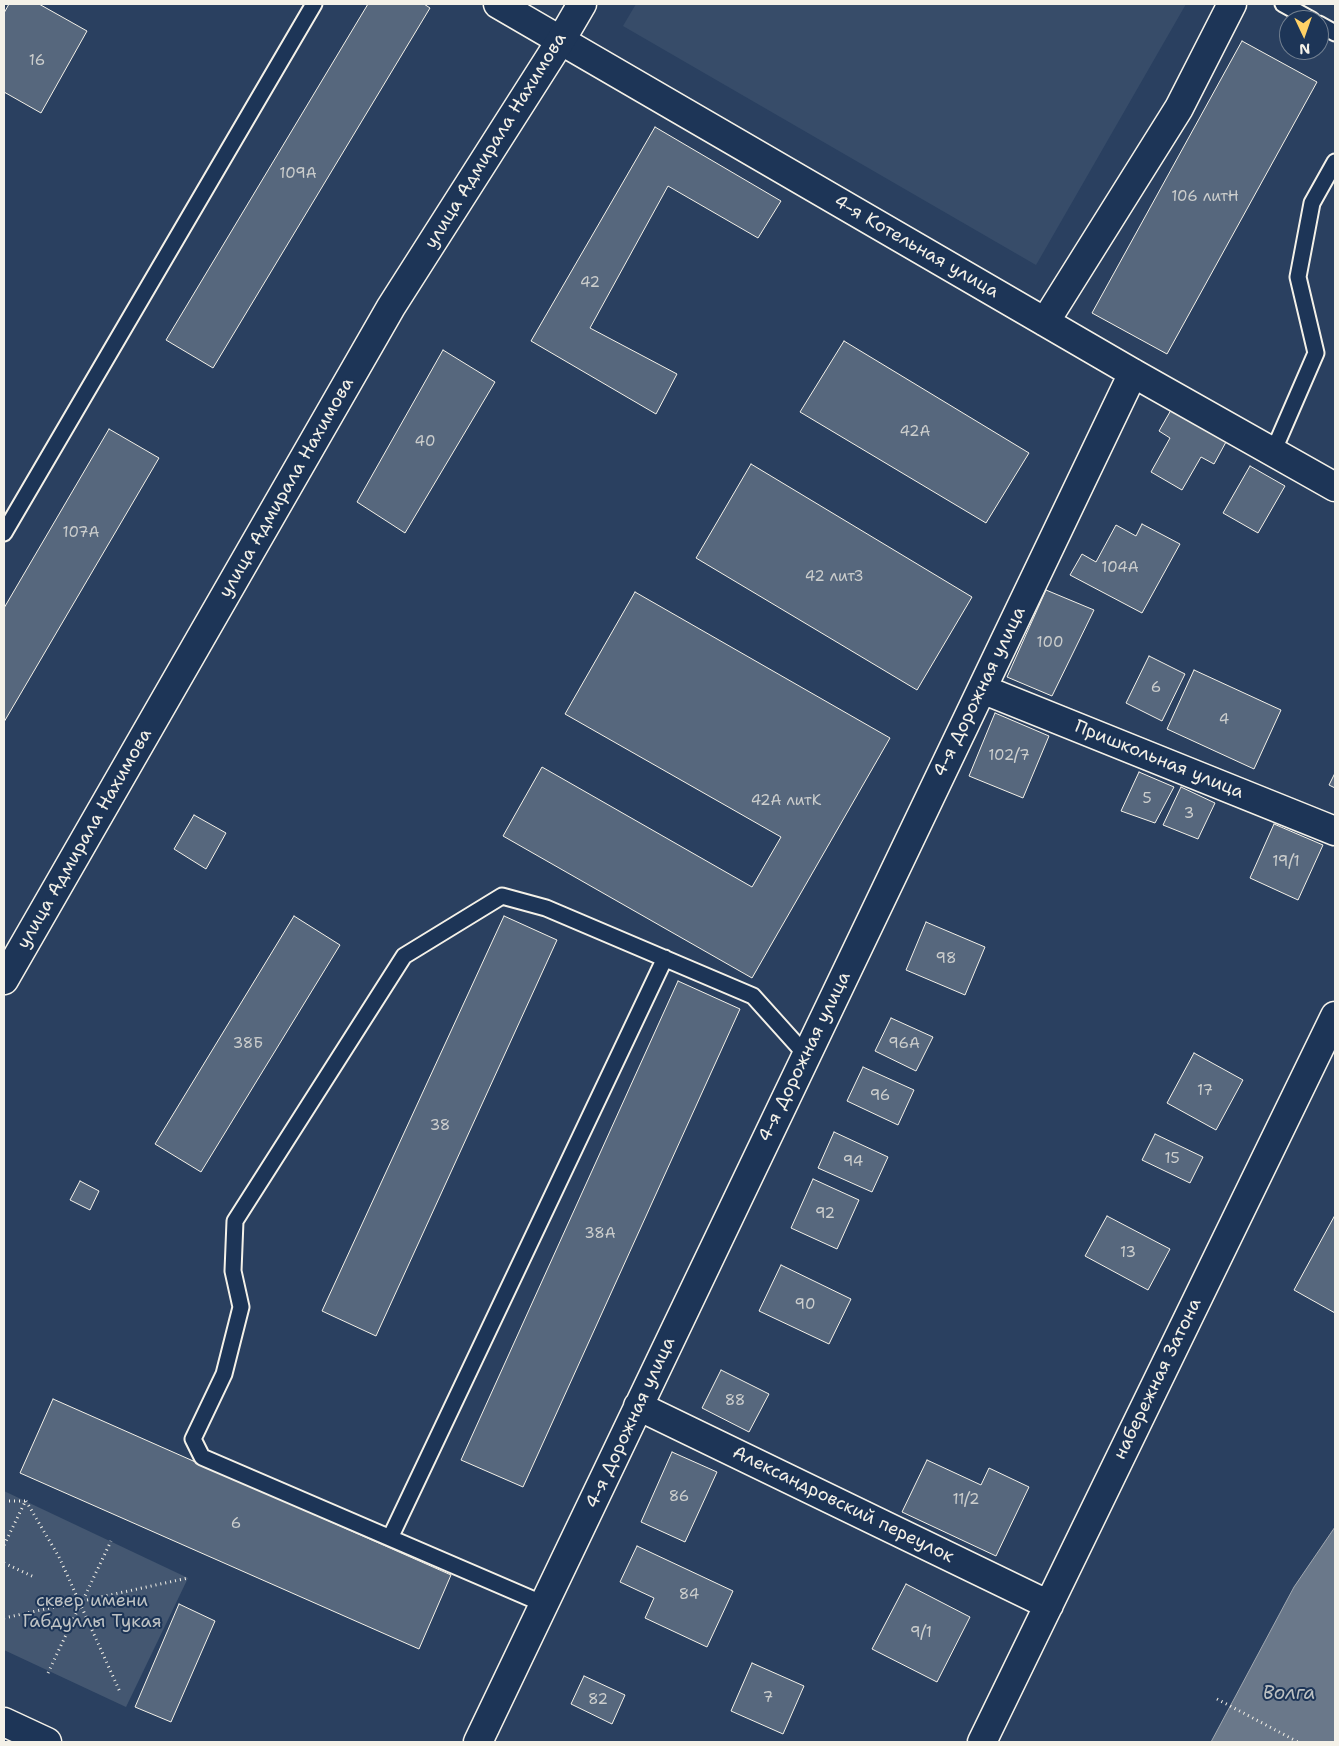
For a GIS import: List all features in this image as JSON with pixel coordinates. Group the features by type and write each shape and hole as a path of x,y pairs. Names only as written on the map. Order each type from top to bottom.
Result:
{"street":[{"name":"4-я Котельная улица","path":"498,4 1133,373 1335,487"},
{"name":"улица Адмирала Нахимова","path":"4,980 391,307 582,4"},
{"path":"1045,322 1179,108 1232,4"},
{"name":"4-я Дорожная улица","path":"478,1742 546,1604 638,1406 1133,373"},
{"name":"Пришкольная улица","path":"982,689 1335,830"},
{"name":"набережная Затона","path":"982,1742 1335,1016"},
{"name":"Александровский переулок","path":"638,1406 1049,1605"},
{"path":"4,1722 47,1742"}],"lane":[{"path":"4,533 314,4"},
{"path":"1273,452 1316,353 1298,277 1312,203 1335,162"},
{"path":"546,1604 202,1457 193,1439 224,1374 241,1307 233,1271 235,1221 404,956 502,896 546,908 753,996 806,1054"},
{"path":"390,1538 664,958"}],"path":[{"path":"4,1502 26,1501"},
{"path":"4,1545 26,1501"},
{"path":"26,1501 59,1557 81,1602 120,1692"},
{"path":"48,1673 110,1541"},
{"path":"4,1563 34,1577"},
{"path":"4,1618 188,1578"},
{"path":"1217,1699 1298,1742"}],"shaded area":[{"path":"636,4 1186,4 1036,265 623,26"}],"green space":[{"name":"сквер имени Габдуллы Тукая","path":"4,1491 188,1578 126,1707 4,1650"}],"water":[{"name":"Волга","path":"1335,1527 1335,1742 1211,1742 1294,1587"}],"building":[{"path":"9,4 39,4 87,31 41,113 4,92 4,13"},
{"path":"368,4 424,4 430,8 213,368 166,340"},
{"path":"1242,41 1317,82 1167,354 1092,313"},
{"path":"655,127 781,201 758,238 668,186 590,328 677,374 656,414 531,341"},
{"path":"844,341 1029,453 986,523 800,412"},
{"path":"443,350 495,382 405,533 357,502"},
{"path":"1171,410 1226,442 1214,464 1201,457 1182,490 1151,472 1170,438 1159,431"},
{"path":"109,429 159,458 4,722 4,608"},
{"path":"751,464 972,597 917,690 696,558"},
{"path":"1250,466 1285,486 1258,533 1223,513"},
{"path":"1142,524 1180,544 1142,613 1070,575 1082,554 1096,562 1116,525 1136,536"},
{"path":"1046,590 1094,610 1052,696 1007,677"},
{"path":"635,592 890,738 752,978 503,836 542,767 752,887 781,837 565,714"},
{"path":"1149,656 1185,674 1162,721 1126,703"},
{"path":"1194,670 1281,710 1254,769 1167,729"},
{"path":"995,713 1049,736 1023,798 969,776"},
{"path":"1139,772 1174,787 1155,823 1121,811"},
{"path":"1335,773 1335,788 1329,785"},
{"path":"1181,787 1215,803 1198,839 1163,825"},
{"path":"194,815 226,833 206,869 174,849"},
{"path":"1274,824 1323,845 1298,900 1250,878"},
{"path":"294,916 340,945 201,1172 155,1144"},
{"path":"504,916 557,940 376,1336 322,1311"},
{"path":"926,922 985,947 965,995 906,970"},
{"path":"678,981 740,1009 523,1487 461,1460"},
{"path":"891,1018 933,1037 916,1071 875,1051"},
{"path":"1194,1053 1243,1080 1216,1130 1167,1103"},
{"path":"863,1067 914,1090 898,1125 847,1101"},
{"path":"834,1132 888,1157 872,1192 818,1168"},
{"path":"1155,1134 1203,1157 1190,1183 1142,1160"},
{"path":"813,1179 859,1200 837,1249 791,1228"},
{"path":"80,1181 99,1191 90,1210 70,1200"},
{"path":"1335,1215 1335,1313 1294,1290"},
{"path":"1107,1216 1170,1249 1148,1290 1085,1256"},
{"path":"781,1265 851,1299 829,1344 759,1311"},
{"path":"721,1370 769,1394 749,1432 702,1408"},
{"path":"53,1399 451,1575 419,1649 20,1473"},
{"path":"672,1452 717,1472 685,1542 641,1522"},
{"path":"927,1460 981,1485 989,1468 1029,1487 996,1556 902,1512"},
{"path":"637,1546 733,1591 707,1647 645,1618 654,1598 620,1582"},
{"path":"906,1584 970,1617 937,1682 872,1649"},
{"path":"179,1604 215,1621 171,1722 135,1707"},
{"path":"752,1663 804,1686 783,1734 731,1711"},
{"path":"584,1676 625,1695 612,1724 571,1704"}]}
